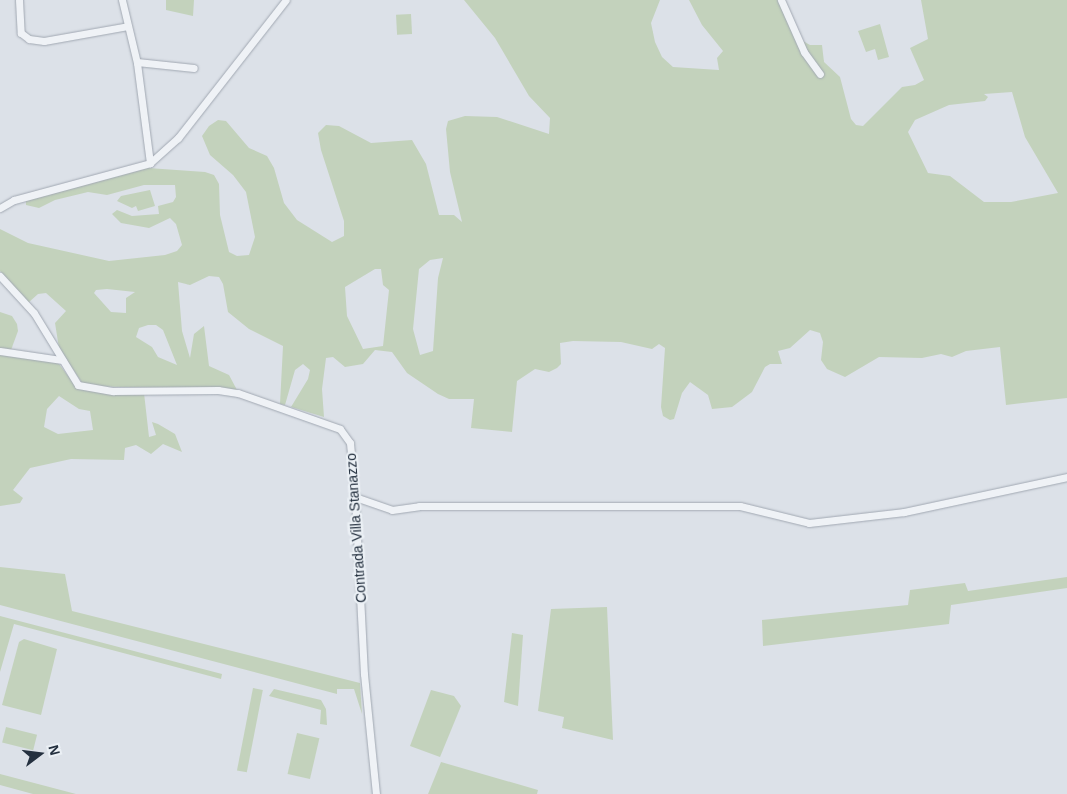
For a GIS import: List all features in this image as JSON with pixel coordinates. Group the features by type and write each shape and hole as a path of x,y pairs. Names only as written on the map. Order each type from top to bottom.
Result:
{"street":[{"path":"19,0 21,33 29,39 44,41 128,26"},
{"path":"122,0 137,62 150,163"},
{"path":"0,208 14,200 150,163 178,138 286,0"},
{"path":"782,0 804,52 820,74"},
{"path":"137,62 194,68"},
{"name":"Contrada Villa Stanazzo","path":"0,276 34,313 78,385 88,389 218,390 238,393 331,423 340,429 350,443 356,497 364,674 376,794"},
{"path":"0,351 62,360"},
{"path":"356,497 392,510 420,506 740,506 809,523 904,512 1067,476"}],"green space":[{"path":"166,0 194,0 193,16 166,10"},
{"path":"464,0 660,0 651,23 655,42 662,57 673,67 719,70 717,58 723,51 702,25 689,0 779,0 808,54 803,41 810,45 822,45 824,62 840,77 851,119 856,125 863,126 902,87 915,85 924,80 910,48 928,39 921,0 1067,0 1067,398 1006,405 1000,347 966,351 952,357 941,354 922,358 879,357 845,377 827,369 821,360 823,342 820,333 810,330 790,348 778,351 782,364 770,364 765,367 752,392 732,407 712,409 708,395 690,382 682,393 674,419 670,420 663,416 661,407 665,348 659,344 652,349 621,342 573,341 560,343 561,364 557,368 549,372 535,369 517,381 512,432 471,428 474,399 449,399 438,394 407,373 392,352 375,350 363,364 345,367 333,357 326,358 322,389 324,417 291,407 308,379 310,370 303,364 295,370 285,405 280,404 283,346 249,329 228,312 223,284 219,277 209,276 190,285 178,282 182,331 190,358 194,334 204,326 209,366 229,375 237,390 84,386 59,348 55,323 66,311 46,293 38,294 28,303 0,271 0,229 28,243 109,261 165,255 177,251 182,245 176,224 170,218 149,228 121,223 112,214 117,210 132,216 159,214 158,206 173,202 176,197 175,185 144,185 107,195 88,192 55,200 39,208 26,205 26,201 148,168 205,172 214,175 219,184 220,215 229,252 237,256 249,255 255,237 246,192 233,175 210,155 202,136 209,126 218,120 226,121 249,148 267,156 274,168 284,203 297,220 332,242 344,236 344,221 321,150 318,133 326,125 339,126 371,143 412,140 426,164 439,215 454,215 462,222 450,172 446,129 448,121 465,116 497,117 549,134 550,118 529,96 495,38","holes":["1012,92 1025,137 1058,193 1011,202 984,202 950,176 928,173 908,132 915,120 949,105 985,101 988,97 984,94","443,258 438,278 433,351 420,355 413,329 419,269 430,260","375,269 381,269 383,285 389,290 383,346 363,349 347,316 345,287","107,289 135,292 126,298 126,313 111,312 94,293 96,290","156,325 163,330 177,365 158,357 152,347 136,337 139,328"]},
{"path":"411,14 412,34 397,35 396,15"},
{"path":"880,24 889,57 878,60 875,49 866,52 858,31"},
{"path":"150,190 155,206 138,211 136,206 132,208 117,201 121,196"},
{"path":"0,312 12,316 17,324 18,331 11,350 0,350"},
{"path":"0,352 56,360 78,389 144,393 149,437 156,435 152,422 158,424 175,434 182,452 163,444 151,454 136,445 125,448 124,460 71,459 30,468 13,490 23,498 20,503 0,506","holes":["59,396 79,409 90,411 93,430 58,434 44,427 47,409"]},
{"path":"0,567 65,574 72,611 360,683 362,714 354,689 337,689 337,694 0,605"},
{"path":"1067,577 1067,588 951,605 949,624 763,646 762,620 908,605 910,590 965,583 968,591"},
{"path":"607,607 613,740 562,728 564,717 538,711 551,609"},
{"path":"0,616 222,674 221,679 14,624 0,672"},
{"path":"512,633 523,635 518,706 504,702"},
{"path":"24,639 57,649 41,715 2,705 19,642"},
{"path":"253,688 263,690 247,772 237,770"},
{"path":"274,689 321,700 326,709 327,725 320,724 321,710 269,696"},
{"path":"431,690 454,696 461,706 440,757 410,746"},
{"path":"6,727 37,735 33,750 2,743"},
{"path":"297,733 319,738 310,779 288,774"},
{"path":"441,762 538,790 537,794 428,794"},
{"path":"0,774 76,794 33,794 0,785"}]}
